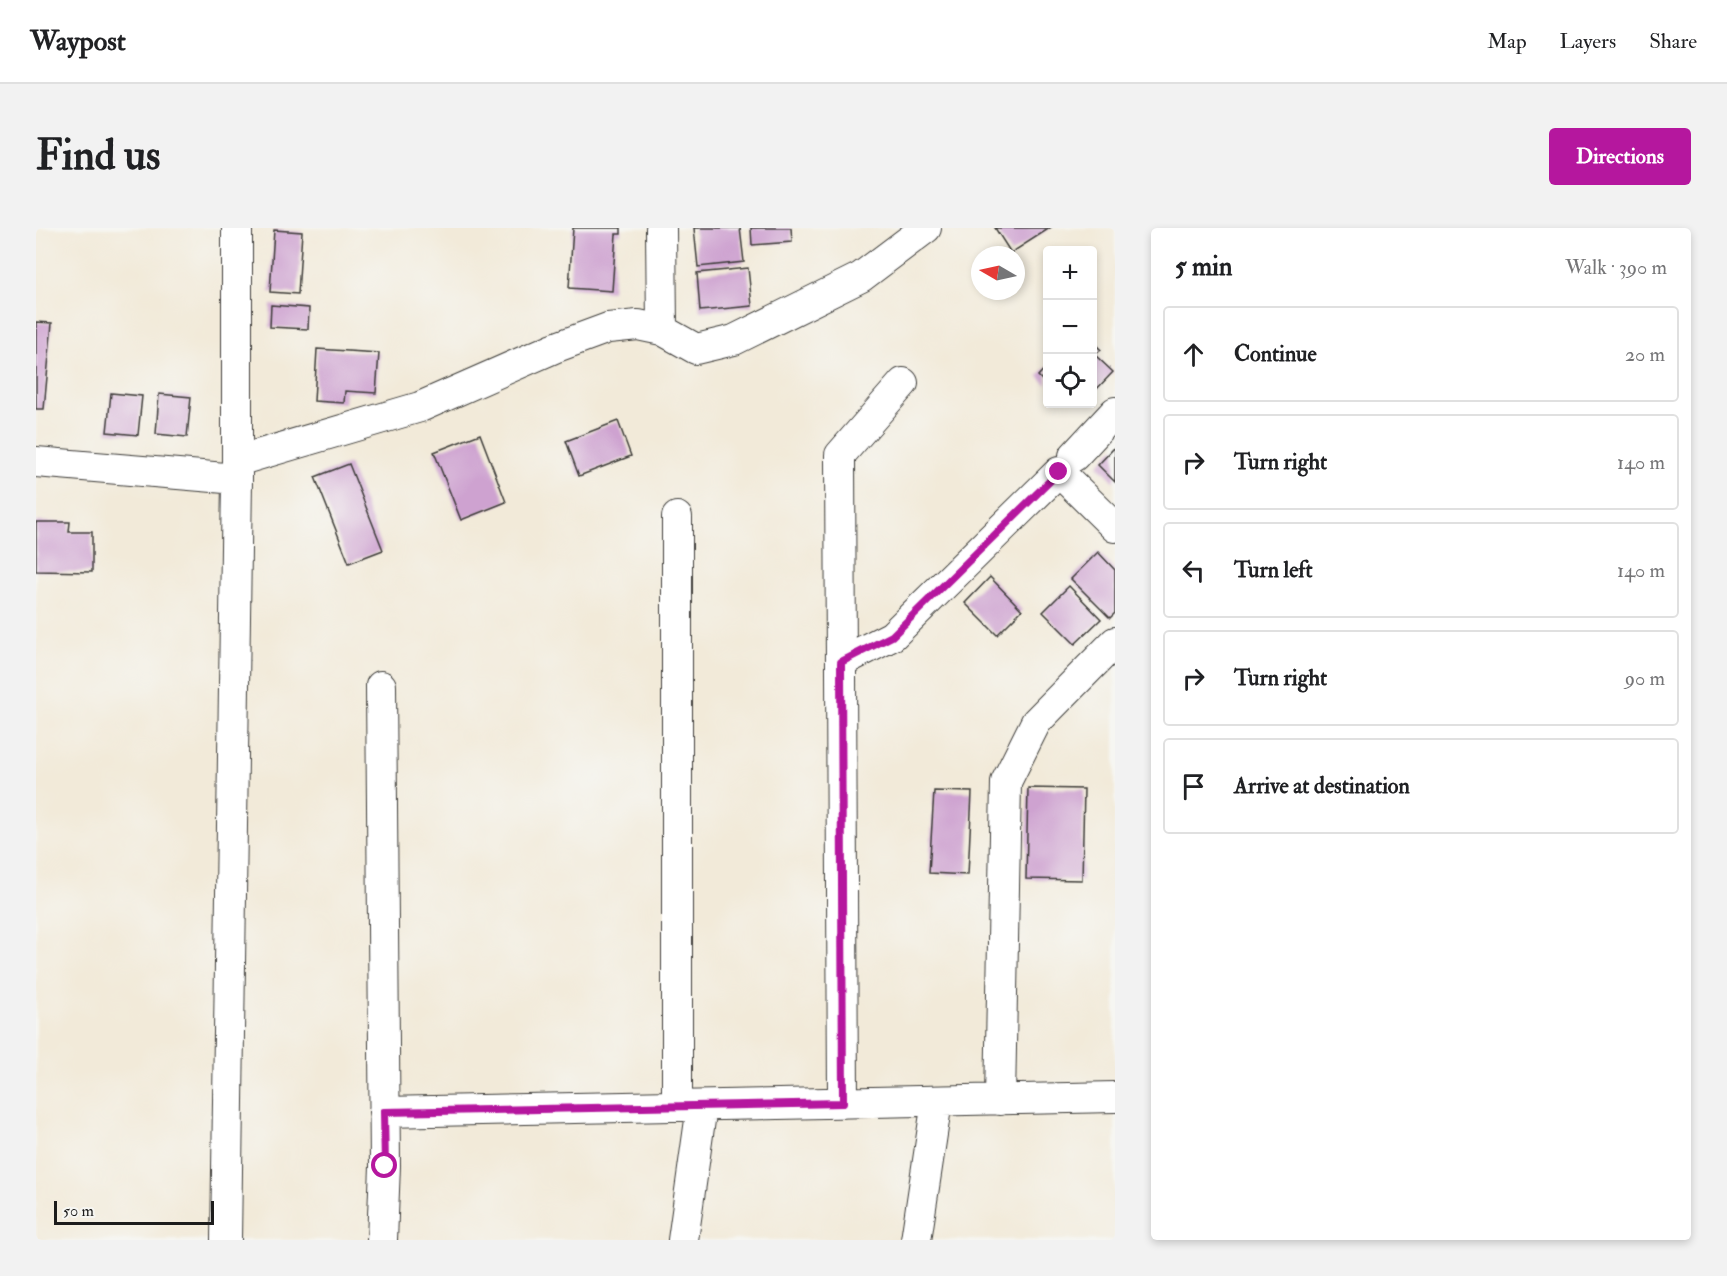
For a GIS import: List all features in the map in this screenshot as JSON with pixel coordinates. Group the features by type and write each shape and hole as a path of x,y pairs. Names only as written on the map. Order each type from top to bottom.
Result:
{"street":[{"path":"226,1240 237,470 237,228"},
{"path":"654,319 661,228"},
{"path":"36,462 237,470 420,407 554,348 608,328 654,319 696,350 734,340 861,277 926,228"},
{"path":"843,1103 840,455 903,383"},
{"path":"1074,456 1115,412"},
{"path":"841,662 892,636 1059,472 1115,528"},
{"path":"676,517 690,1106 683,1240"},
{"path":"1000,1100 1006,783 1036,722 1115,642"},
{"path":"381,686 384,1112 382,1240"},
{"path":"384,1112 1115,1097"},
{"path":"916,1240 937,1101"}],"building":[{"path":"573,228 621,228 621,234 616,234 612,291 569,288"},
{"path":"694,228 740,228 744,262 698,267"},
{"path":"751,228 791,228 792,242 752,245"},
{"path":"995,228 1050,228 1022,246 1007,246"},
{"path":"274,230 302,232 298,294 270,292"},
{"path":"748,268 752,306 700,311 697,273"},
{"path":"271,305 309,308 308,329 270,327"},
{"path":"36,322 52,323 44,409 36,409"},
{"path":"317,349 379,353 376,393 345,391 344,403 314,401"},
{"path":"1097,357 1113,372 1097,389"},
{"path":"1043,370 1043,381 1038,376"},
{"path":"111,393 142,396 138,435 107,432"},
{"path":"159,394 191,397 187,437 156,434"},
{"path":"618,421 631,456 579,476 566,441"},
{"path":"480,434 506,502 461,520 434,452"},
{"path":"1115,447 1115,482 1098,465"},
{"path":"349,464 383,550 349,563 315,477"},
{"path":"36,522 70,522 69,532 92,532 92,572 36,571"},
{"path":"1098,552 1115,570 1115,613 1110,618 1071,579"},
{"path":"990,577 1022,610 997,635 965,603"},
{"path":"1069,586 1101,619 1075,644 1043,612"},
{"path":"1028,788 1084,789 1082,880 1026,879"},
{"path":"934,791 972,792 968,875 929,873"}],"route":[{"path":"385,1166 384,1112 843,1103 841,662 892,636 1059,472"}]}
